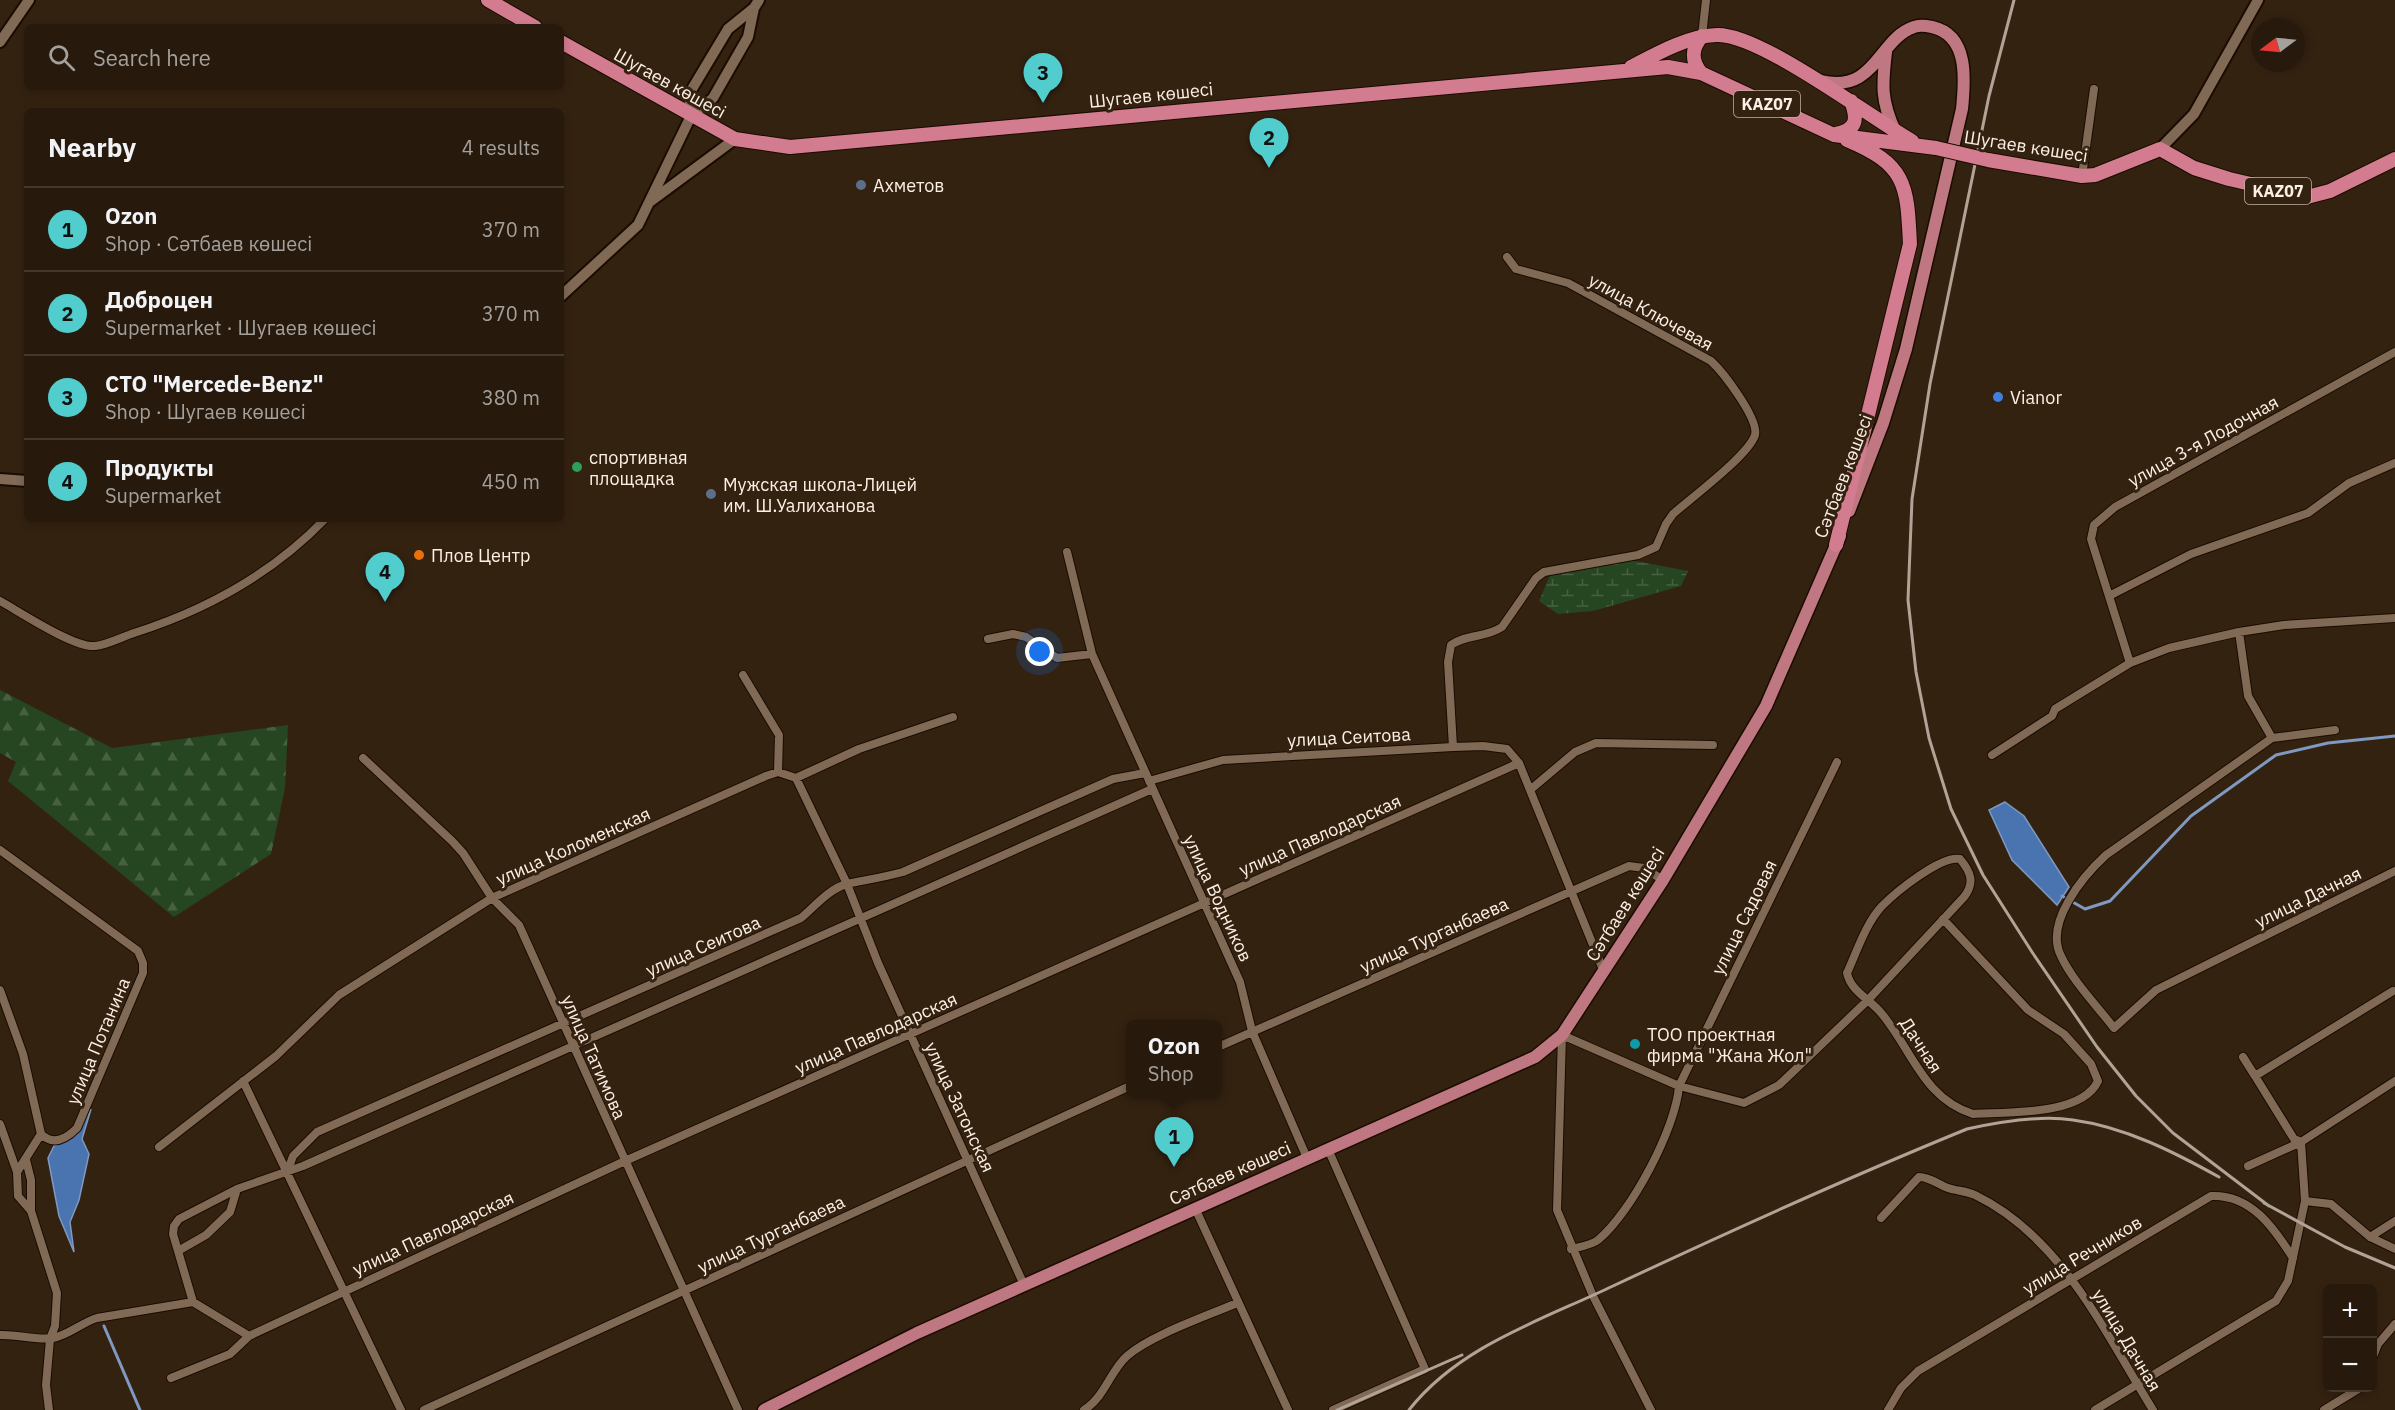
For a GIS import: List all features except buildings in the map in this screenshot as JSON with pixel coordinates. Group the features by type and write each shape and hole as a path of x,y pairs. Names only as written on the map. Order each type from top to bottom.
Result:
{"highway":[{"path":"488,0 530,24"},
{"path":"1701,73 1694,64 1693,52 1702,36"},
{"name":"Шугаев көшесі","path":"1626,69 1702,36 1732,36 1768,52 1851,101"},
{"name":"Шугаев көшесі","path":"564,44 735,139 790,147 1626,69 1668,67 1701,73 1834,135 1919,144 1988,160 2082,176 2096,176 2160,149"},
{"path":"1834,135 1848,132 1855,124 1856,114 1851,101"},
{"name":"KAZ07","path":"1851,101 1895,131"},
{"name":"Шугаев көшесі","path":"1895,131 1919,144"},
{"path":"1834,135 1880,157 1901,180 1908,196 1910,244 1836,545"},
{"name":"KAZ07","path":"2160,149 2194,168 2229,180 2307,197 2330,191 2395,159"}],"main road":[{"path":"0,42 29,0"},
{"name":"Шугаев көшесі","path":"2160,149 2194,114 2258,0"},
{"path":"692,116 689,94 728,28 757,4"},
{"path":"564,293 638,225 692,116 713,98 748,36 757,4"},
{"name":"Сәтбаев көшесі","path":"764,1410 917,1333 1535,1057 1562,1035 1663,880 1766,706 1836,545 1883,423 1906,349 1964,90 1962,54 1954,40 1939,28 1915,27 1902,34 1858,78 1837,85 1814,80"},
{"path":"1886,52 1882,79 1884,107 1895,131"},
{"path":"649,203 735,139"},
{"path":"0,479 24,481"}],"street":[{"path":"1702,36 1706,0"},
{"path":"2082,176 2094,89"},
{"name":"улица Ключевая","path":"1453,747 1448,662 1451,645 1459,639 1494,632 1502,627 1536,578 1544,572 1638,555 1656,547 1673,514 1747,449 1755,434 1754,423 1723,373 1711,361 1568,283 1516,269 1507,257"},
{"name":"улица 3-я Лодочная","path":"2130,663 2091,539 2094,525 2103,515 2395,352"},
{"path":"2109,596 2191,554 2308,513 2349,483 2395,463"},
{"path":"0,601 60,636 93,646 160,624 227,596 302,543 322,522"},
{"name":"улица Водников","path":"1067,552 1092,654 1240,982 1252,1031 1307,1158"},
{"path":"1992,755 2052,716 2055,709 2130,663 2169,648 2239,632 2284,625 2395,618"},
{"path":"2239,632 2247,696 2272,738 2335,730"},
{"path":"988,639 1013,634 1026,637 1058,658 1092,654"},
{"path":"743,675 779,735 778,772 796,778 859,749 953,717"},
{"name":"улица Дачная","path":"2272,738 2106,855 2088,872 2071,896 2059,923 2056,940 2060,956 2114,1028 2156,990 2395,871"},
{"path":"1530,790 1575,752 1596,743 1713,745"},
{"name":"улица Сеитова","path":"193,1302 173,1234 174,1226 179,1219 237,1188 288,1170 574,1046 861,918 1150,785 1223,760 1483,746 1508,749 1519,763"},
{"name":"улица Татимова","path":"363,758 453,841 492,898 519,925 682,1291 738,1410"},
{"name":"улица Садовая","path":"1571,1249 1597,1242 1643,1183 1678,1101 1679,1086 1837,762"},
{"path":"1519,763 1604,972"},
{"name":"улица Павлодарская","path":"171,1378 231,1354 249,1336 625,1161 1519,763"},
{"name":"улица Коломенская","path":"159,1147 276,1056 339,995 492,898 778,772"},
{"name":"улица Сеитова","path":"288,1170 293,1156 317,1132 801,918 826,897 847,884 903,872 1113,779 1145,773"},
{"name":"улица Затонская","path":"796,778 847,884 910,1035 1024,1285"},
{"name":"улица Потанина","path":"0,850 138,951 143,963 143,973 77,1128 70,1135 54,1141 47,1140 41,1134"},
{"name":"Дачная","path":"1953,857 1960,859 1967,868 1971,878 1970,889 1943,919 2028,1010 2064,1034 2091,1064 2098,1081 2094,1090 2070,1105 1984,1113 1960,1110 1935,1091 1919,1074 1882,1013 1850,983 1847,972 1882,907 1929,869 1953,857"},
{"name":"улица Турганбаева","path":"1222,1045 1629,866 1644,868 1663,880"},
{"path":"1650,1410 1571,1249 1557,1210 1562,1035 1679,1086 1743,1103 1779,1085 1868,1000 1943,919"},
{"path":"0,990 23,1054 41,1134 17,1172"},
{"path":"2255,1076 2393,991"},
{"path":"2243,1057 2294,1139 2301,1142"},
{"path":"243,1081 288,1170 401,1410"},
{"path":"2248,1166 2301,1142 2395,1081"},
{"name":"улица Турганбаева","path":"424,1410 1126,1088"},
{"path":"0,1124 17,1172 18,1196 31,1211"},
{"path":"2095,1410 2276,1301 2284,1290 2305,1201 2301,1142"},
{"path":"1328,1149 1425,1369 1333,1410"},
{"path":"26,1160 32,1186 31,1211 57,1293 56,1326 50,1339 45,1385 49,1410"},
{"name":"улица Дачная","path":"1881,1218 1919,1177 1927,1177 1945,1188 1974,1195 2021,1226 2073,1278 2153,1410"},
{"path":"178,1251 206,1235 230,1212 237,1188"},
{"name":"улица Речников","path":"1888,1410 1901,1388 1918,1371 2211,1196 2230,1196 2245,1203 2273,1226 2293,1258"},
{"path":"2305,1201 2331,1204 2370,1237 2395,1249"},
{"path":"1195,1208 1288,1410"},
{"path":"2370,1237 2395,1221"},
{"path":"0,1335 50,1339 97,1318 193,1302 249,1336"},
{"path":"1084,1410 1101,1395 1126,1356 1144,1344 1237,1302"},
{"path":"2377,1347 2395,1324"},
{"path":"2324,1410 2353,1392"}],"green space":[{"path":"1625,559 1688,571 1681,586 1593,611 1558,614 1539,601 1551,573"},
{"path":"0,690 112,748 288,725 285,788 271,854 174,917 8,781 16,762 0,753"}],"water":[{"path":"2005,802 2024,816 2069,887 2057,905 2012,860 1989,810"},
{"path":"91,1109 82,1139 89,1154 79,1200 70,1222 74,1252 59,1216 48,1158 54,1146 76,1135"}],"waterway":[{"path":"2062,896 2085,909 2110,901 2191,816 2276,755 2328,743 2395,736"},
{"path":"104,1326 140,1410"}],"railway":[{"path":"2014,0 1989,96 1930,384 1912,499 1908,600 1916,672 1929,738 1951,809 1983,875 2097,1047 2136,1096 2173,1133 2269,1206"},
{"path":"1409,1410 1452,1368 1530,1323 1789,1205 1967,1129 2034,1119 2061,1119 2092,1123 2149,1142 2219,1177"},
{"path":"2264,1203 2345,1247 2395,1268"},
{"path":"1337,1410 1462,1355"}],"place":[{"name":"СТО \"Mercede-Benz\"","path":"1043,103"},
{"name":"Доброцен","path":"1269,168"},
{"name":"Ахметов","path":"861,185"},
{"name":"Vianor","path":"1998,397"},
{"name":"спортивная площадка","path":"577,467"},
{"name":"Мужская школа-Лицей им. Ш.Уалиханова","path":"711,494"},
{"name":"Плов Центр","path":"419,555"},
{"name":"Продукты","path":"385,602"},
{"name":"ТОО проектная фирма \"Жана Жол\"","path":"1635,1044"},
{"name":"Ozon","path":"1174,1167"}]}
